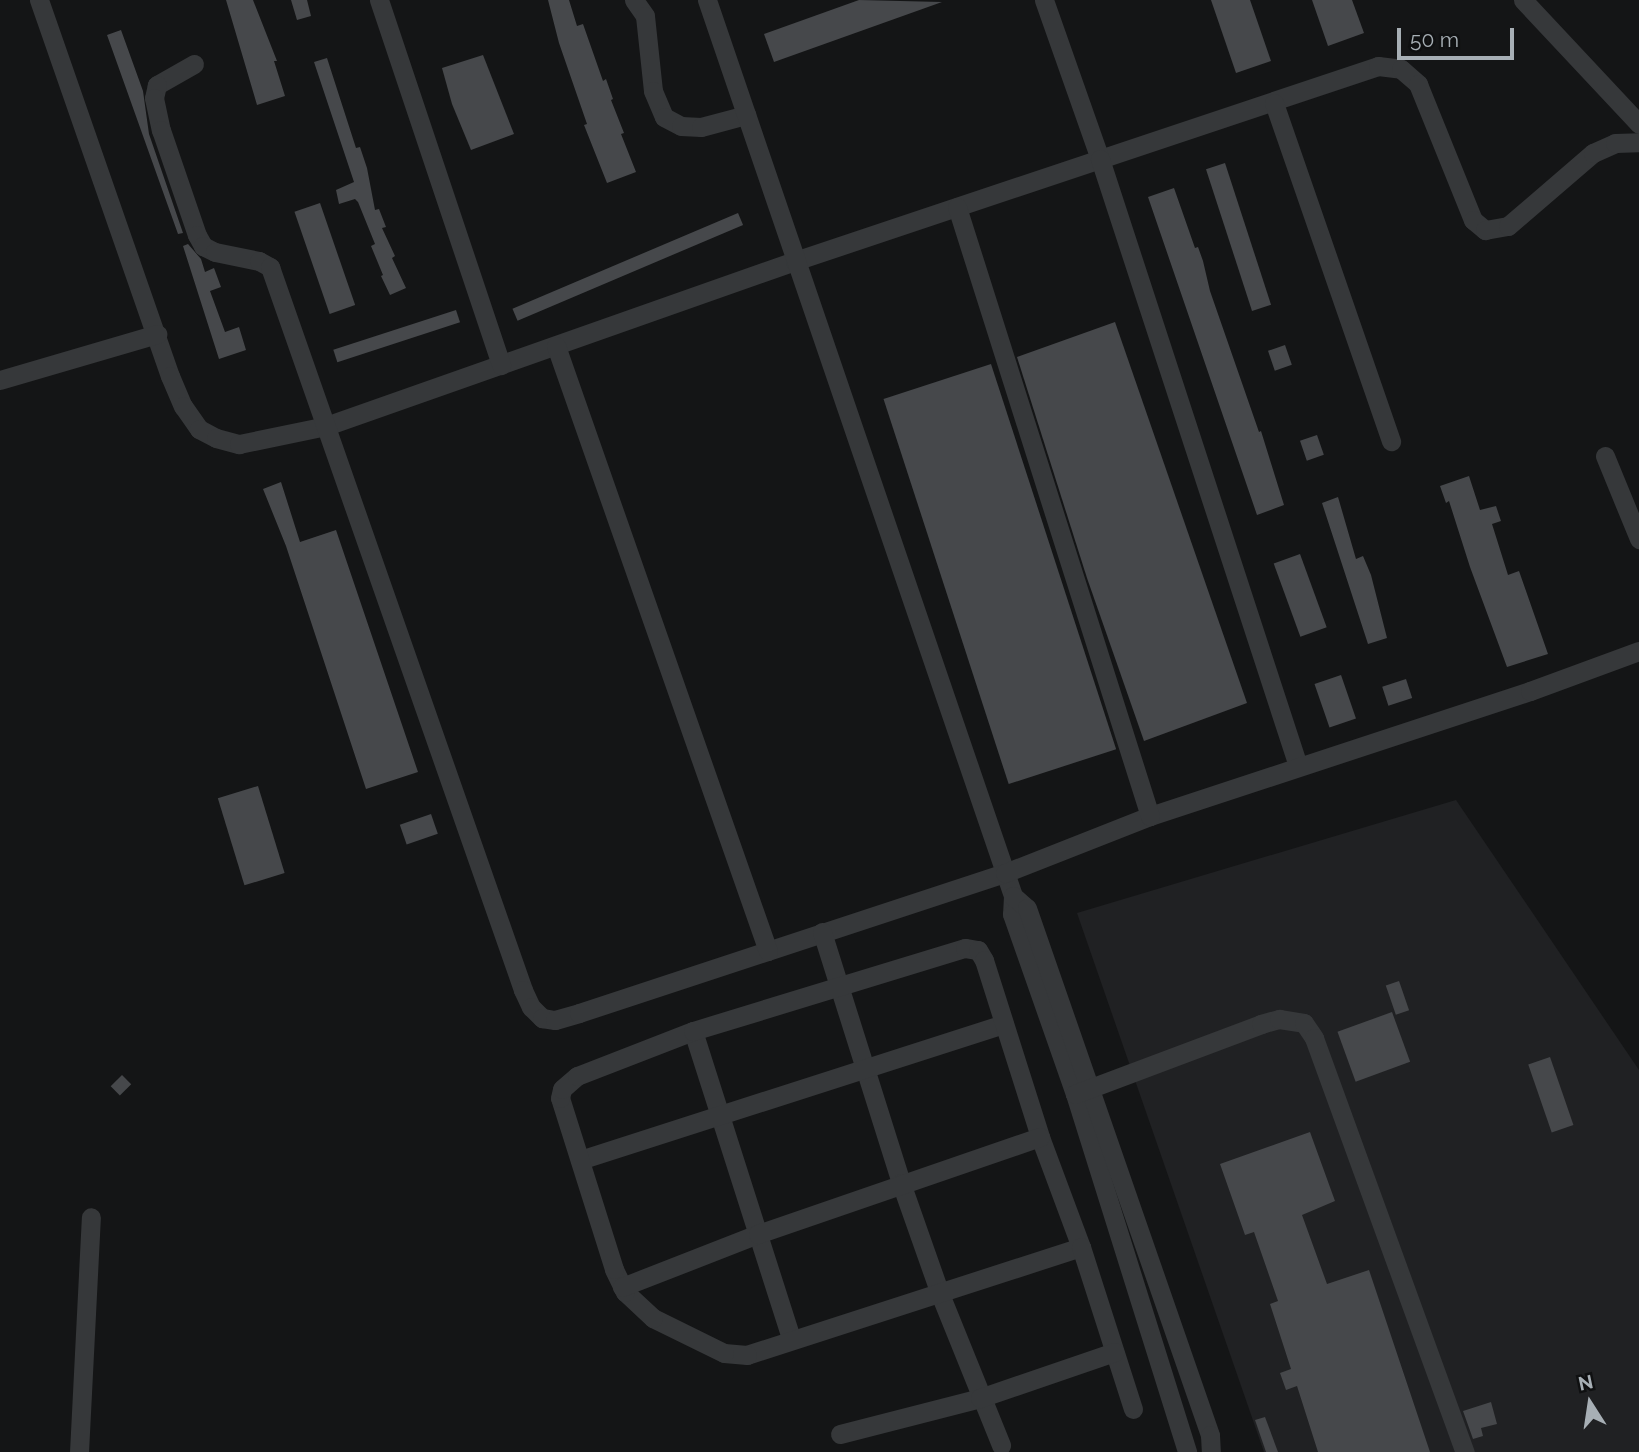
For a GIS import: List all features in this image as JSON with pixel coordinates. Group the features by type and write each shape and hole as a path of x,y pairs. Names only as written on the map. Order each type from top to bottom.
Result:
{"street":[{"path":"39,0 183,406 199,429 216,438 239,444 326,426 796,261 1378,66 1401,69 1418,84 1473,220 1485,230 1508,226 1593,153 1615,143 1639,142"},
{"path":"379,0 501,365"},
{"path":"634,0 645,16 653,91 664,117 681,127 701,127 746,115"},
{"path":"707,0 1013,896 1027,908 1187,1452"},
{"path":"1044,0 1100,159 1297,766"},
{"path":"1523,0 1639,124"},
{"path":"194,64 156,85 154,98 161,130 197,235 203,246 215,252 259,261 270,267 531,1007 542,1018 555,1020 1005,873 1150,816 1530,691 1639,651"},
{"path":"1274,103 1391,441"},
{"path":"957,207 1150,816"},
{"path":"0,380 157,334"},
{"path":"556,346 768,951"},
{"path":"1605,456 1639,539"},
{"path":"822,932 901,1183 940,1294 1001,1446"},
{"path":"1081,1247 747,1355 724,1353 653,1318 637,1307 622,1287 560,1098 562,1089 568,1082 693,1031 970,947 978,950 984,960 1040,1137 1081,1247 1133,1409"},
{"path":"1083,1091 1261,1024 1292,1019 1304,1023 1314,1038 1465,1452"},
{"path":"580,1160 721,1117 1004,1024"},
{"path":"693,1031 791,1339"},
{"path":"1083,1091 1210,1434 1211,1452"},
{"path":"622,1287 758,1234 1040,1137"},
{"path":"79,1452 91,1217"},
{"path":"840,1434 980,1398 1114,1352"}],"shaded area":[{"path":"1456,800 1639,1070 1639,1452 1264,1452 1077,913"}],"building":[{"path":"226,0 253,0 277,61 274,61 285,96 257,105"},
{"path":"291,0 307,0 311,16 297,20"},
{"path":"548,0 569,0 577,26 583,24 603,81 606,79 624,133 621,134 636,172 607,183 584,125 587,124 559,43"},
{"path":"859,0 942,2 774,62 764,34"},
{"path":"1211,0 1250,0 1271,61 1236,73"},
{"path":"1312,0 1352,0 1364,33 1328,46"},
{"path":"121,30 143,91 149,134 183,233 178,234 107,35"},
{"path":"483,55 514,134 471,150 452,104 442,68"},
{"path":"327,58 356,148 360,147 367,168 375,210 379,209 386,227 382,228 395,256 392,258 406,288 390,295 371,246 375,244 358,202 355,199 339,204 336,190 354,182 314,62"},
{"path":"1225,163 1271,305 1252,311 1206,169"},
{"path":"1174,188 1195,248 1198,247 1203,261 1210,291 1259,432 1261,431 1284,505 1257,515 1148,197"},
{"path":"320,203 355,305 330,314 294,212"},
{"path":"738,213 743,225 518,321 512,309"},
{"path":"188,244 201,259 205,272 214,268 221,287 210,291 225,332 239,327 246,350 219,359 183,246"},
{"path":"456,310 460,322 337,362 333,350"},
{"path":"1115,322 1247,703 1144,741 1087,578 1017,357"},
{"path":"1285,345 1292,365 1275,371 1268,351"},
{"path":"991,364 1116,749 1009,784 884,399"},
{"path":"1317,435 1324,455 1307,461 1300,441"},
{"path":"1469,476 1480,510 1496,506 1501,521 1492,524 1508,575 1519,571 1548,654 1507,667 1449,501 1446,503 1440,486"},
{"path":"281,482 300,542 336,530 418,772 366,789 286,546 263,489"},
{"path":"1338,497 1356,559 1363,556 1371,575 1387,638 1368,644 1322,503"},
{"path":"1300,554 1327,627 1300,637 1274,564"},
{"path":"1341,675 1356,718 1330,728 1315,684"},
{"path":"1406,679 1412,698 1388,706 1382,687"},
{"path":"258,786 285,873 244,885 218,798"},
{"path":"431,814 438,834 407,845 400,825"},
{"path":"1399,981 1409,1010 1396,1015 1386,986"},
{"path":"1392,1012 1410,1062 1356,1082 1337,1032"},
{"path":"1550,1057 1573,1125 1552,1133 1528,1064"},
{"path":"122,1075 131,1084 120,1096 111,1086"},
{"path":"1310,1132 1335,1201 1302,1215 1327,1284 1369,1270 1430,1452 1318,1452 1297,1386 1286,1390 1280,1373 1291,1369 1270,1304 1278,1301 1254,1232 1245,1235 1220,1164"},
{"path":"1491,1402 1497,1424 1481,1428 1483,1436 1473,1439 1463,1411"},
{"path":"1265,1417 1278,1452 1266,1452 1255,1420"}]}
